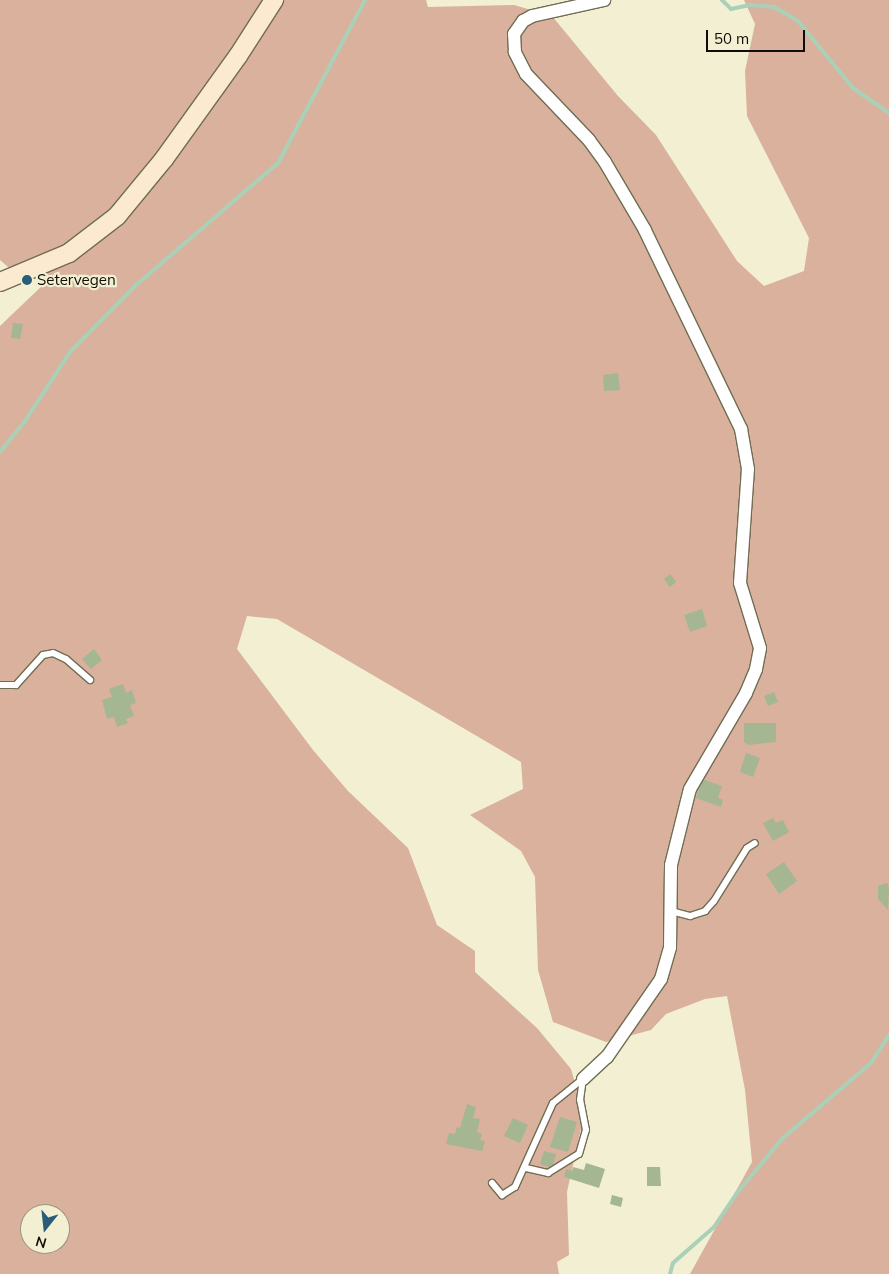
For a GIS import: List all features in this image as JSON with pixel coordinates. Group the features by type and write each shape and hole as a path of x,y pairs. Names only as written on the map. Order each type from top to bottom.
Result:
{"main road":[{"path":"0,281 69,253 117,216 210,96 274,0"}],"street":[{"path":"583,1079 607,1057 661,979 670,948 671,865 690,789 746,693 759,654 758,637 742,598 740,583 748,469 741,429 645,230 590,140 526,74 515,52 514,34 523,21 542,12 604,0"}],"lane":[{"path":"0,685 16,685 43,655 53,653 66,659 90,680"},
{"path":"671,911 690,916 705,911 714,901 747,848 755,843"},
{"path":"526,1168 548,1173 579,1154 586,1130 580,1100 583,1079"},
{"path":"492,1183 498,1193 506,1194 515,1187 526,1168 553,1103 583,1079"}],"shaded area":[{"path":"0,0 426,0 428,7 514,5 552,16 618,96 656,135 737,261 764,286 804,271 809,238 747,116 745,71 755,24 744,0 889,0 889,1274 690,1274 752,1162 745,1090 727,996 705,999 666,1014 651,1030 606,1042 553,1022 538,970 535,877 521,851 470,815 523,789 521,762 277,619 247,616 237,649 313,750 348,791 408,848 437,925 475,951 475,972 537,1028 571,1069 584,1115 567,1192 569,1255 557,1262 559,1274 0,1274 0,326 45,283 8,267 0,260"}],"building":[{"path":"13,323 23,324 20,339 11,338"},
{"path":"618,373 620,390 604,391 603,375"},
{"path":"670,574 676,582 670,587 664,579"},
{"path":"702,609 707,626 690,632 684,615"},
{"path":"94,649 102,660 91,669 82,659"},
{"path":"123,684 126,693 132,690 136,703 130,705 134,716 126,719 128,723 117,727 114,717 107,719 102,700 112,697 109,689"},
{"path":"774,692 778,702 768,706 764,696"},
{"path":"744,723 776,723 776,742 748,745 744,742"},
{"path":"746,753 760,758 753,777 740,772"},
{"path":"702,779 722,786 718,798 723,800 721,807 696,798"},
{"path":"773,818 776,823 783,820 789,832 773,841 763,823"},
{"path":"784,862 797,881 779,894 766,874"},
{"path":"887,883 889,888 888,910 878,899 878,886"},
{"path":"467,1104 476,1107 473,1118 480,1119 477,1132 482,1134 480,1140 485,1141 482,1151 446,1144 449,1133 455,1134 457,1127 460,1128"},
{"path":"560,1117 577,1122 568,1152 550,1147"},
{"path":"513,1118 528,1125 520,1143 504,1136"},
{"path":"544,1151 556,1154 552,1168 540,1164"},
{"path":"586,1163 605,1169 599,1188 564,1177 566,1169 572,1171 573,1167 584,1170"},
{"path":"647,1167 660,1167 661,1186 647,1186"},
{"path":"612,1195 623,1198 621,1207 610,1204"}],"waterway":[{"path":"0,452 25,421 70,352 135,286 278,163 365,0"},
{"path":"722,0 731,9 750,5 774,7 798,21 853,88 889,113"},
{"path":"670,1274 673,1263 714,1227 736,1194 783,1138 871,1063 889,1035"}],"place":[{"name":"Setervegen","path":"27,280"}]}
